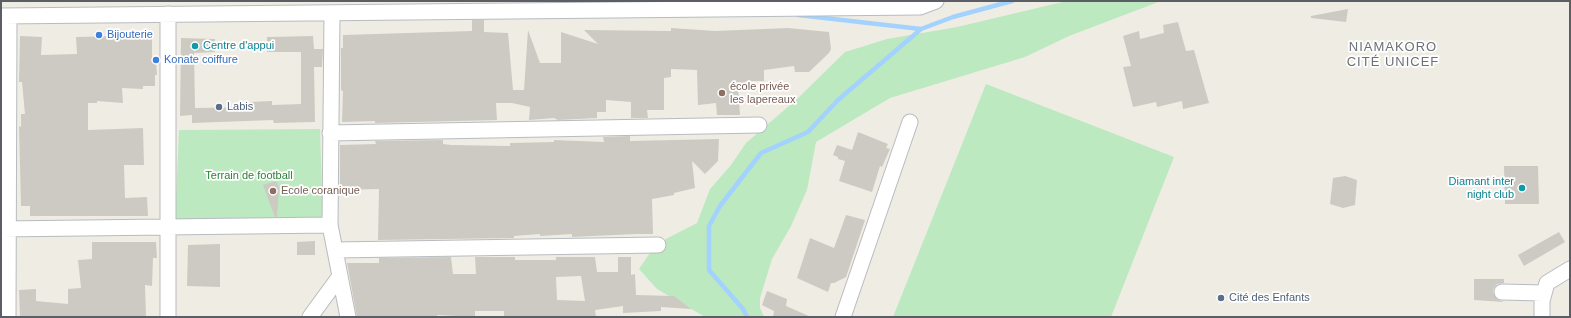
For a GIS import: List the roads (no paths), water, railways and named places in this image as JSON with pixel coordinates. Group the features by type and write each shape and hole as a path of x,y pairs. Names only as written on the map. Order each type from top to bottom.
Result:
{"street":[{"path":"8,317 5,229 5,16 90,8 168,14 251,7 332,13 413,7 832,5 920,7 936,1"},
{"path":"332,13 330,225 348,317"},
{"path":"168,14 168,317"},
{"path":"843,317 910,122"},
{"path":"330,133 759,125"},
{"path":"5,229 330,225"},
{"path":"335,250 658,245"},
{"path":"1542,317 1542,301 1547,283 1570,269"},
{"path":"310,317 340,276"},
{"path":"1502,292 1544,293"}],"waterway":[{"path":"747,317 743,309 709,270 709,226 720,206 761,153 808,132 838,100 921,29 953,17 1012,1"},
{"path":"798,15 921,29"}],"place":[{"name":"Bijouterie","path":"99,35"},
{"name":"Centre d'appui","path":"195,46"},
{"name":"Konate coiffure","path":"156,60"},
{"name":"école privée les lapereaux","path":"722,93"},
{"name":"Labis","path":"219,107"},
{"name":"Diamant inter night club","path":"1522,188"},
{"name":"Ecole coranique","path":"273,191"},
{"name":"Cité des Enfants","path":"1221,298"}],"district":[{"name":"NIAMAKORO CITÉ UNICEF","path":"1393,54"}],"park label":[{"name":"Terrain de football","path":"249,176"}]}
